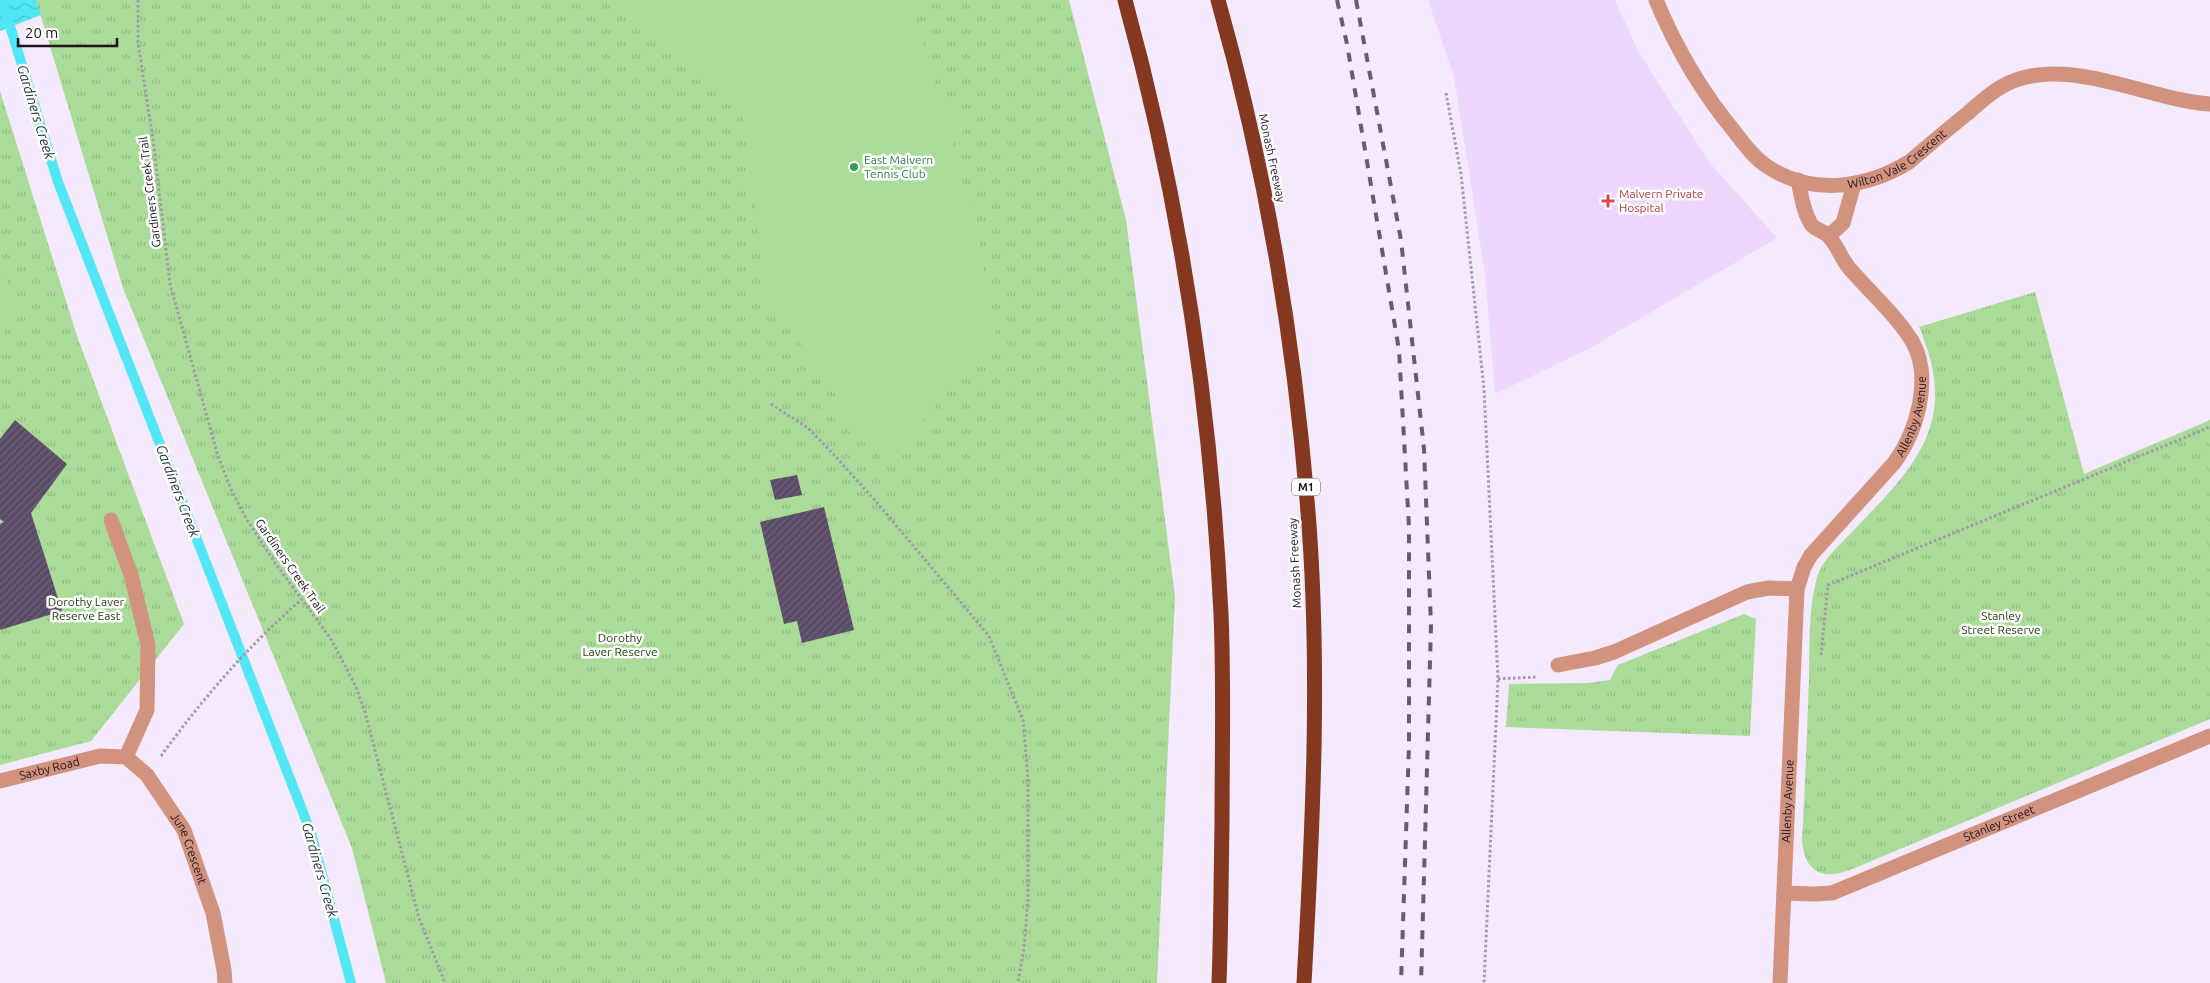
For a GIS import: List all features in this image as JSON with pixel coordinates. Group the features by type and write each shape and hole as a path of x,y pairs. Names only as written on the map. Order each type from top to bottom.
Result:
{"highway":[{"path":"1126,0 1148,81 1184,263 1204,411 1221,615 1222,758 1219,983"},
{"name":"Monash Freeway","path":"1218,0 1237,67 1274,244 1297,396 1308,502 1313,630 1313,762 1304,983"}],"street":[{"name":"Wilton Vale Crescent","path":"1656,0 1689,69 1725,120 1753,154 1768,167 1798,180 1826,185 1854,184 1882,176 1909,162 1994,91 2019,79 2060,74 2082,76 2190,102 2210,104"},
{"name":"Allenby Avenue","path":"1780,983 1797,589 1804,567 1811,555 1894,463 1906,447 1914,430 1922,393 1918,358 1913,343 1904,330 1848,267 1829,236 1812,225 1803,203 1798,180"},
{"path":"1829,236 1844,223 1854,184"},
{"path":"111,520 132,575 148,645 147,710 126,757"},
{"path":"1558,665 1595,658 1614,652 1747,592 1769,588 1797,589"},
{"name":"Stanley Street","path":"1784,893 1815,894 1832,892 2210,736"},
{"name":"Saxby Road","path":"0,781 100,756 126,757"},
{"name":"June Crescent","path":"126,757 147,775 184,830 213,913 225,983"}],"path":[{"name":"Gardiners Creek Trail","path":"138,0 138,43 152,130 170,284 218,456 230,487 244,515 275,564 332,639 356,687 365,712 419,918 445,983"},
{"path":"1446,93 1460,174 1484,389 1498,679 1484,983"},
{"path":"771,404 808,428 836,457 989,636 1023,720 1028,778 1028,898 1024,948 1018,983"},
{"path":"1816,657 1821,657 1828,585 2210,427"},
{"path":"147,775 186,722 240,657 266,630 302,599"},
{"path":"1498,679 1536,677 1558,665"}],"shaded area":[{"name":"Malvern Private Hospital","path":"1428,0 1615,0 1639,53 1710,163 1777,238 1592,347 1495,394 1485,274 1454,77"}],"green space":[{"name":"Dorothy Laver Reserve","path":"36,0 1069,0 1126,220 1175,597 1157,983 386,983 352,848 123,288"},
{"name":"East Malvern Tennis Club","path":"617,0 912,0 938,96 970,125 952,143 978,235 992,324 998,329 886,466 878,454 827,413 838,398 767,296 741,99"},
{"name":"Dorothy Laver Reserve East","path":"0,91 77,336 184,624 91,741 0,765"},
{"path":"0,260 14,303 0,349"},
{"name":"Stanley Street Reserve","path":"2035,292 2084,474 2210,420 2210,719 1850,870 1824,874 1817,871 1807,861 1802,842 1811,618 1813,593 1818,573 1831,554 1896,484 1913,462 1925,439 1933,415 1935,389 1931,360 1919,327"},
{"path":"1744,614 1756,619 1750,736 1506,727 1509,684 1588,683 1610,680 1618,665"}],"water":[{"path":"0,0 36,0 41,15 0,31"}],"building":[{"path":"15,420 67,464 31,513 62,611 0,630 0,524 4,522 0,519 0,439"},
{"path":"797,475 802,495 775,500 770,480"},
{"path":"824,507 854,630 802,643 797,621 784,624 760,522"}],"waterway":[{"name":"Gardiners Creek","path":"2,0 58,182 311,833 351,983"}],"railway":[{"path":"1337,0 1347,44 1399,350 1409,527 1409,745 1401,983"},
{"path":"1356,0 1401,240 1424,449 1431,625 1421,983"}],"place":[{"name":"East Malvern Tennis Club","path":"854,167"},
{"name":"Malvern Private Hospital","path":"1608,201"}]}
